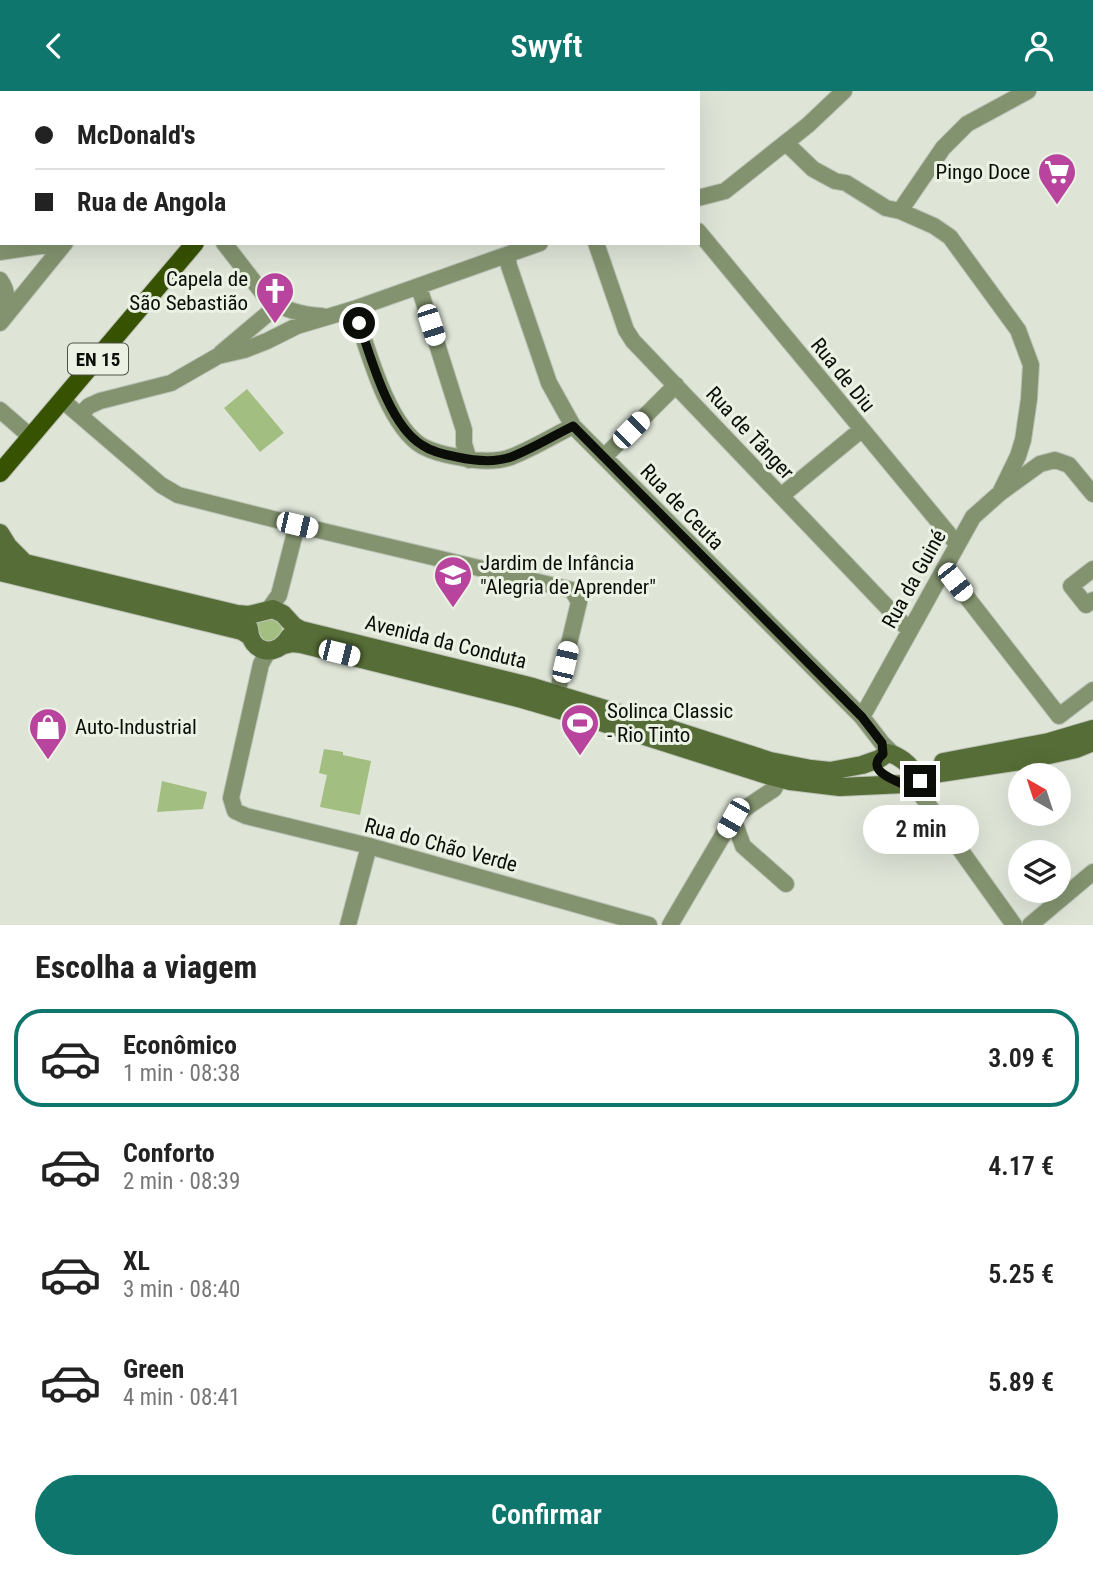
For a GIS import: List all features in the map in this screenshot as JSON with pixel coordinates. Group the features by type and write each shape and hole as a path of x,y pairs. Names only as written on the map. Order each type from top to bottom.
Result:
{"main road":[{"name":"EN 15","path":"0,473 193,245"},
{"path":"0,533 8,546 25,563"},
{"name":"Avenida da Conduta","path":"0,557 233,613 249,615 275,610 301,630 557,694 770,761 830,771 862,765 884,753"},
{"name":"Avenida da Conduta","path":"0,572 242,631 265,648 301,644 522,699 780,778 840,787 912,780"},
{"path":"275,610 290,633 265,648 250,623 275,610"},
{"path":"912,780 918,767 1049,743 1093,729"},
{"path":"884,753 877,767 888,778 912,780 1021,761 1093,742"}],"street":[{"path":"700,197 725,191 808,125 844,91"},
{"path":"900,211 943,148 967,124 1028,91"},
{"path":"786,143 813,169 835,181 846,183 886,208 900,211 934,226 950,237 1018,330 1031,365 1029,399 1023,440 1000,493"},
{"name":"Rua de Diu","path":"700,233 957,544"},
{"path":"0,252 49,245"},
{"path":"0,321 61,245"},
{"path":"226,245 264,296 278,305 312,315 328,316"},
{"path":"218,356 244,350 297,326 419,287 534,245"},
{"name":"Rua de Tânger","path":"597,245 626,330 634,341 909,630"},
{"name":"Rua de Ceuta","path":"507,255 549,383 573,426 862,717 884,753"},
{"path":"0,280 7,300 0,321"},
{"path":"419,287 464,430 464,444 469,460"},
{"path":"79,415 100,401 171,383 218,356 278,305"},
{"path":"354,309 381,388 397,418 421,445 433,451 469,460 486,461 509,457 573,426"},
{"path":"604,457 676,386"},
{"path":"62,400 169,491 178,495 572,590 579,602 557,694"},
{"path":"0,410 31,437"},
{"path":"781,496 861,430"},
{"name":"Rua da Guiné","path":"862,717 973,517 1040,464 1055,460 1069,465 1092,490"},
{"path":"275,610 297,525"},
{"path":"945,569 1059,716 1093,690"},
{"path":"1093,569 1072,586 1086,605 1093,600"},
{"name":"Rua do Chão Verde","path":"265,648 231,799 234,811 649,925"},
{"path":"670,925 733,818 774,789 780,778"},
{"path":"912,780 1014,925"},
{"path":"733,818 743,846 786,884"},
{"path":"348,925 369,846"},
{"path":"1030,925 1093,872"}],"green space":[{"path":"247,389 284,433 260,452 224,408"},
{"path":"269,616 278,620 282,629 278,638 269,642 260,638 256,629 260,620"},
{"path":"324,749 371,761 360,815 320,807 327,775 319,773"},
{"path":"162,781 207,792 203,809 157,812"}],"place":[{"name":"Pingo Doce","path":"1057,206"},
{"name":"Capela de São Sebastião","path":"275,325"},
{"name":"Jardim de Infância \"Alegria de Aprender\"","path":"453,609"},
{"name":"Solinca Classic - Rio Tinto","path":"580,757"},
{"name":"Auto-Industrial","path":"48,761"}],"route":[{"path":"359,323 381,388 397,418 414,439 433,451 469,460 486,461 509,457 573,426 862,717 882,743 883,754 877,763 881,772 899,784 913,787 919,792 920,781"}]}
